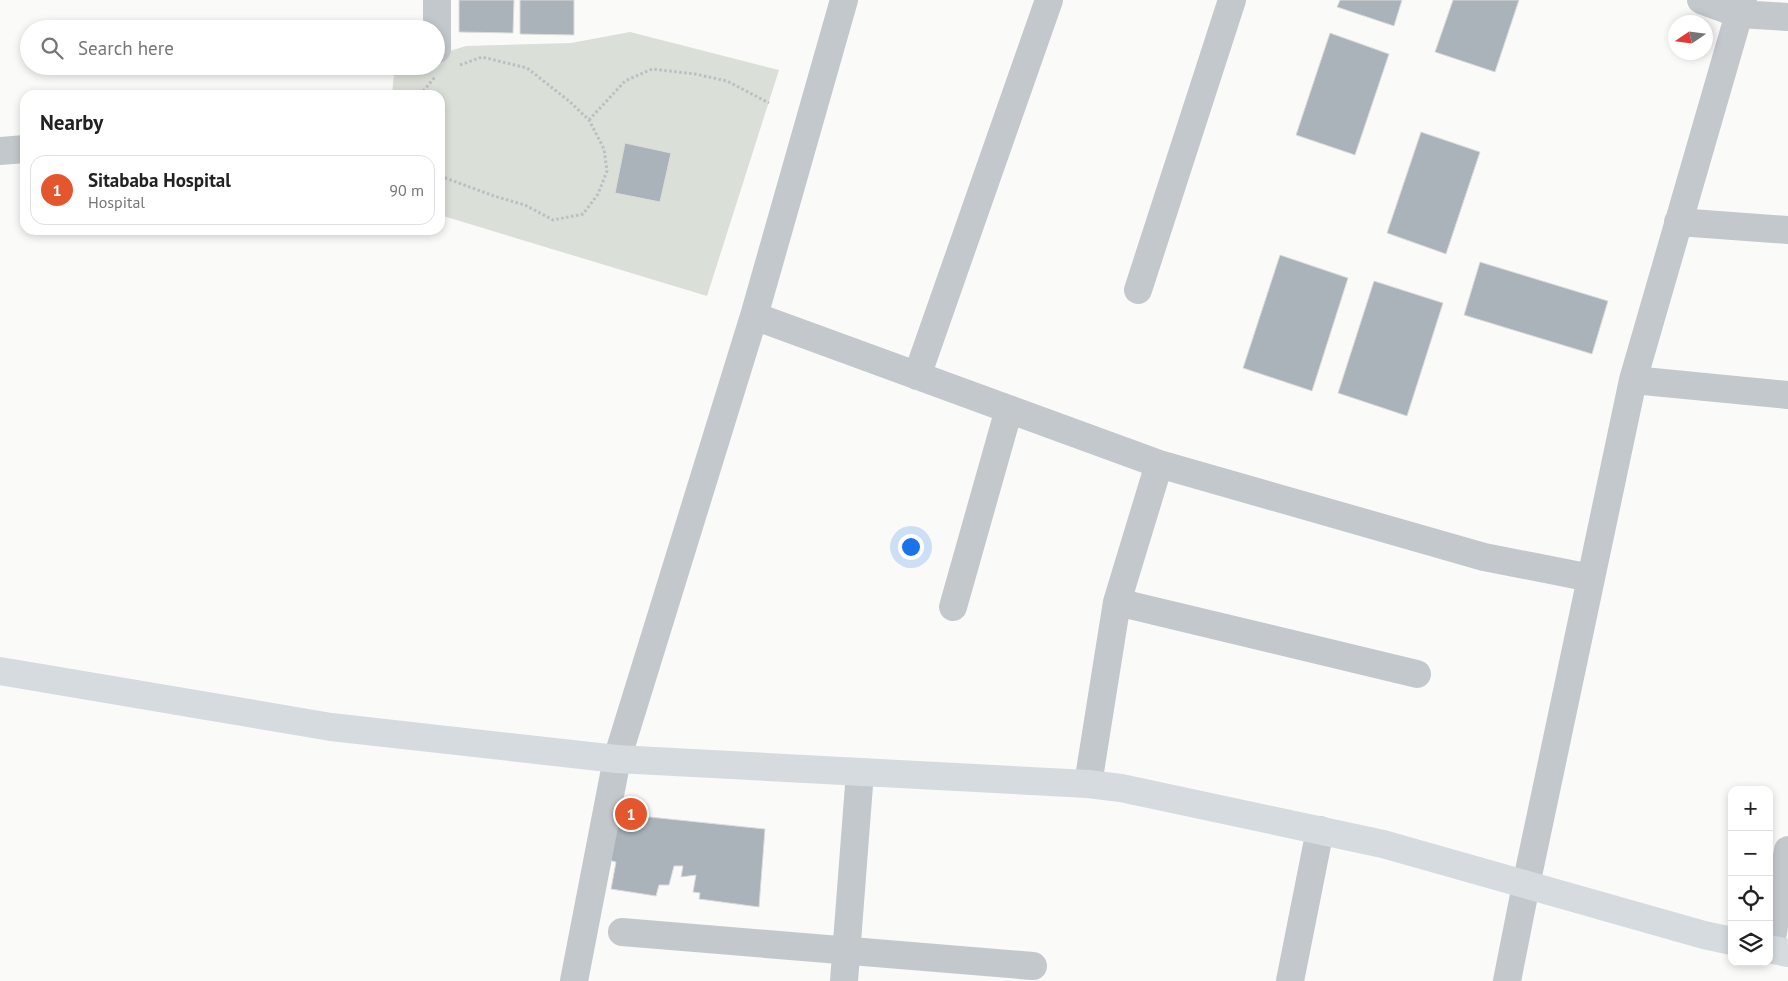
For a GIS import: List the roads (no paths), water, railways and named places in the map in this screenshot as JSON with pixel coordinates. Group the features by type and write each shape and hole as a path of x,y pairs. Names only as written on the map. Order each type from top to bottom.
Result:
{"street":[{"path":"436,0 438,20"},
{"path":"574,981 617,759 754,316 844,0"},
{"path":"917,376 1049,0"},
{"path":"1138,290 1232,0"},
{"path":"1701,0 1788,17"},
{"path":"1508,981 1526,885 1633,380 1741,7"},
{"path":"0,151 20,149"},
{"path":"1678,222 1788,230"},
{"path":"754,316 1159,464 1484,557 1591,578"},
{"path":"1633,380 1788,395"},
{"path":"953,608 1009,409"},
{"path":"1088,784 1117,602 1159,464"},
{"path":"1117,602 1416,674"},
{"path":"0,671 331,727 617,759 1088,784 1122,788 1383,844 1728,940"},
{"path":"844,981 860,772"},
{"path":"1290,981 1320,830"},
{"path":"1776,950 1788,850"},
{"path":"622,932 1034,966"}],"place":[{"name":"Sitababa Hospital","path":"631,814"}]}
